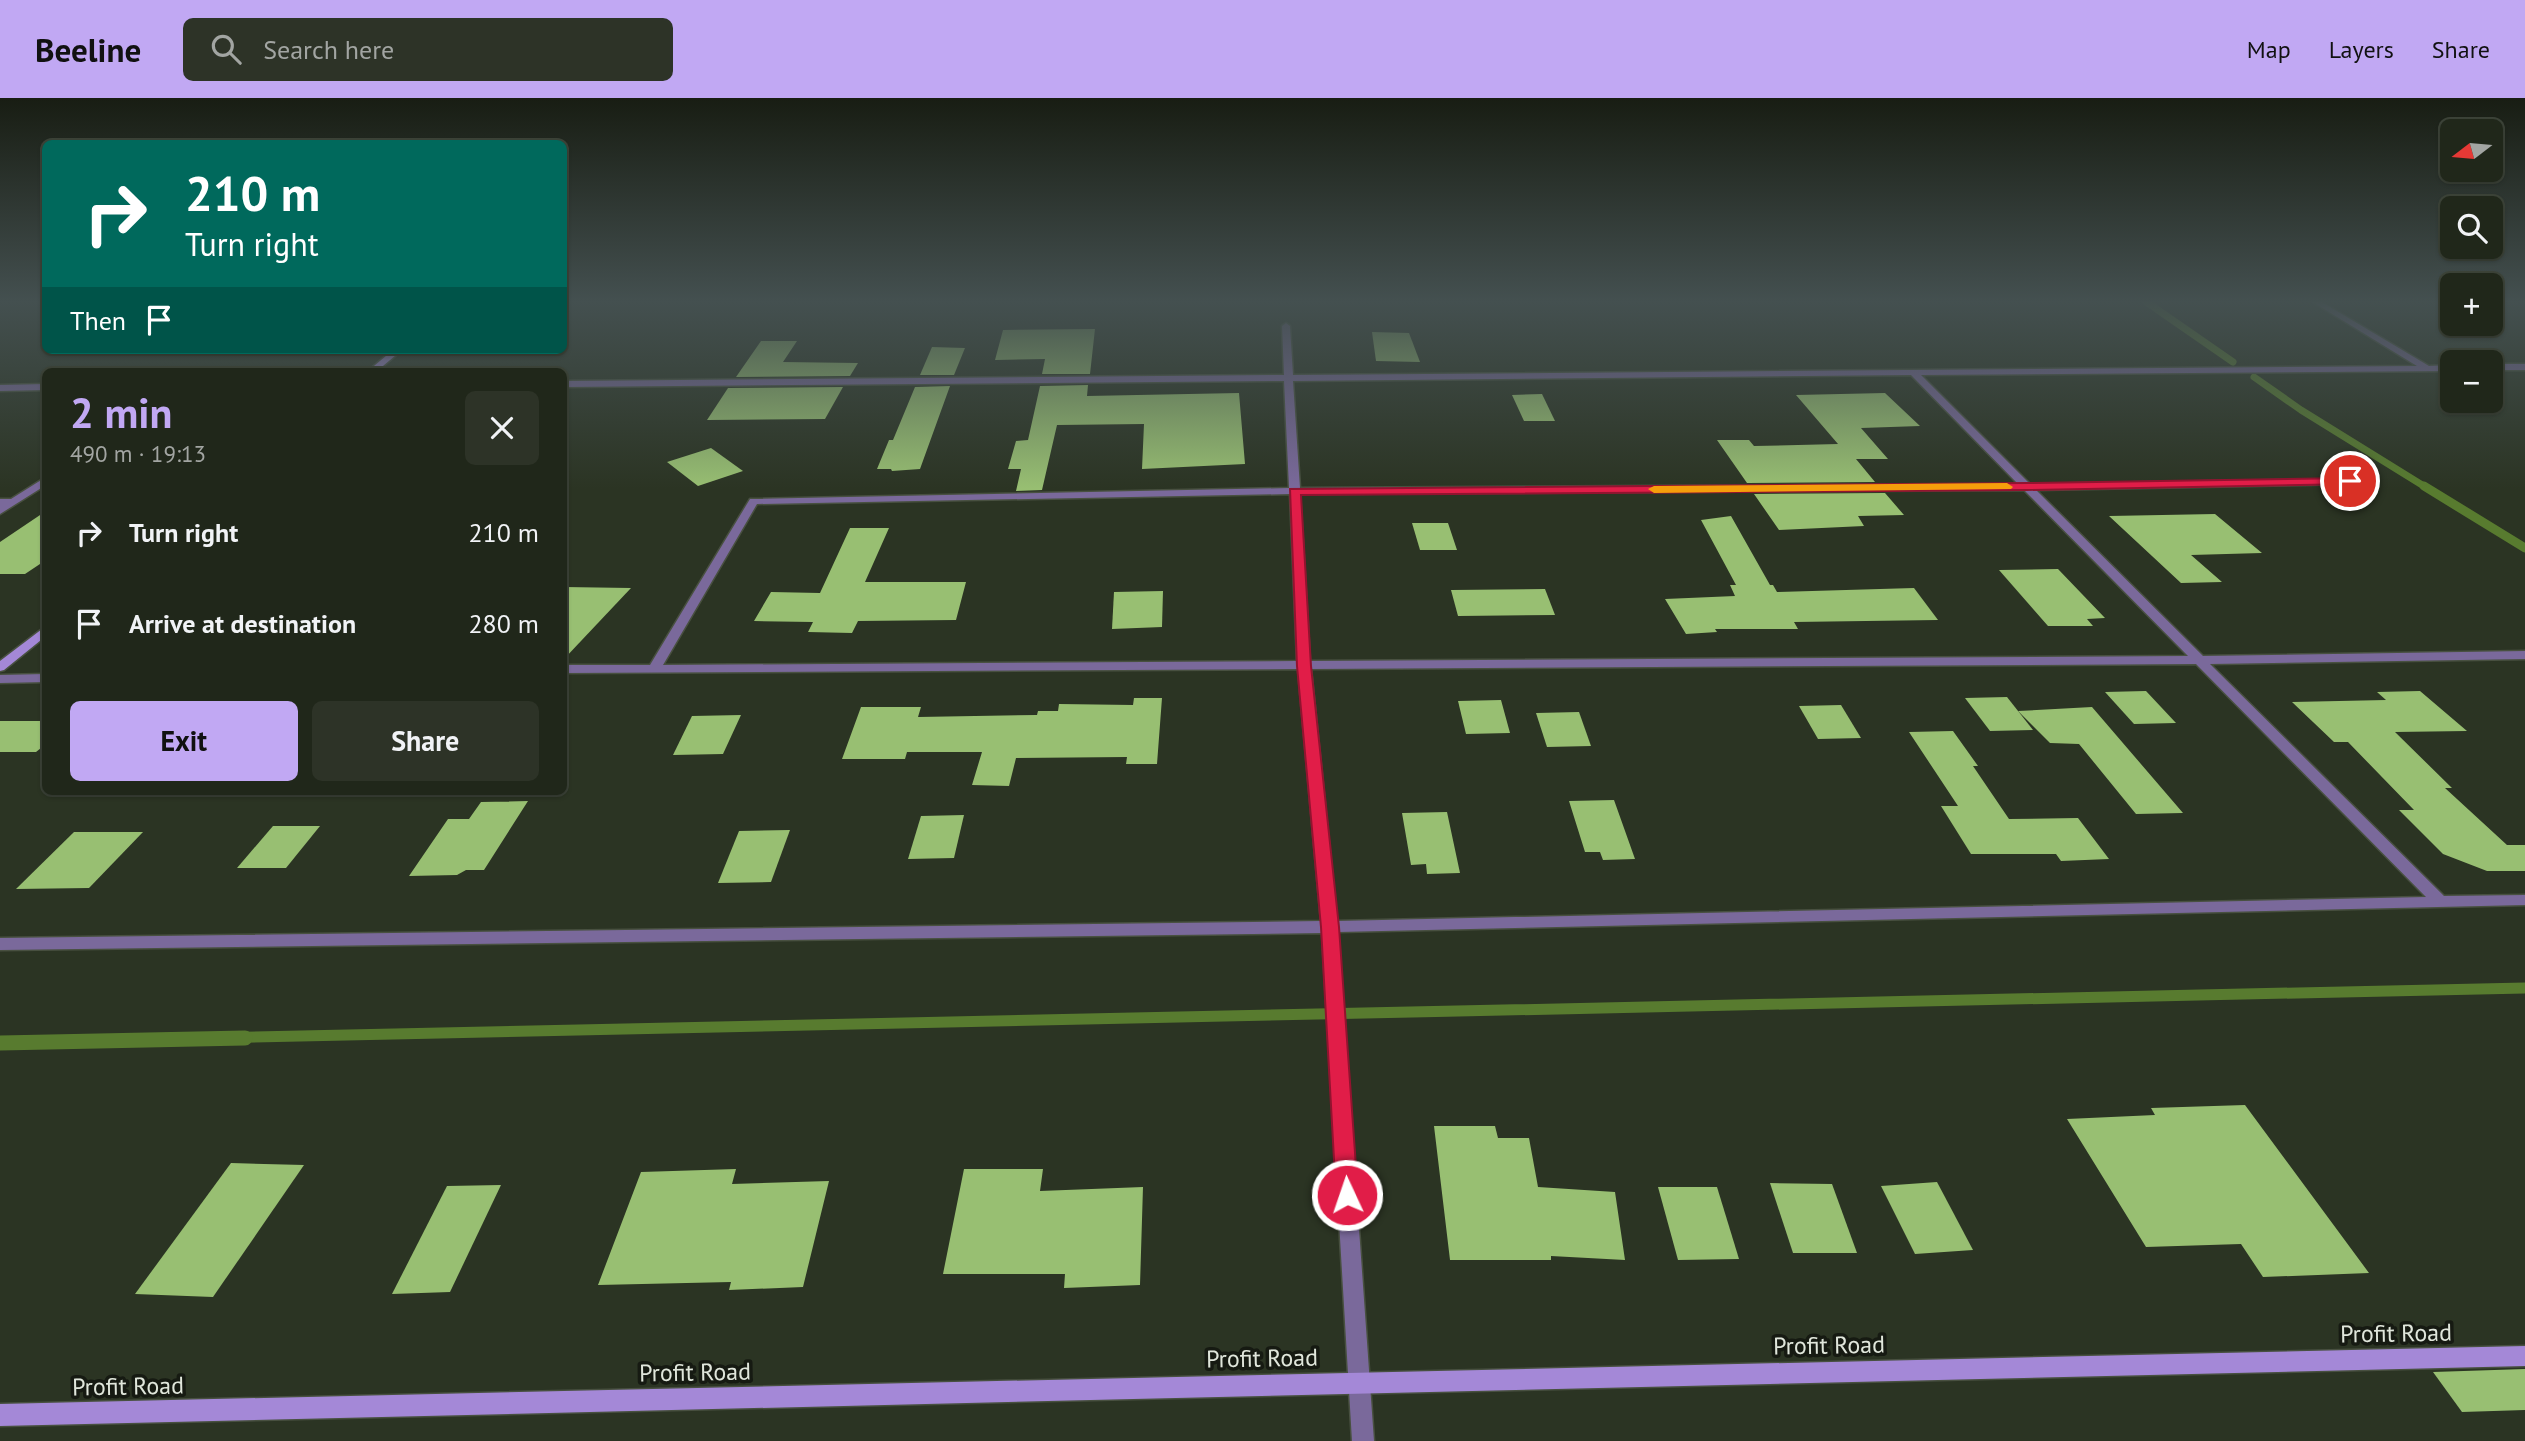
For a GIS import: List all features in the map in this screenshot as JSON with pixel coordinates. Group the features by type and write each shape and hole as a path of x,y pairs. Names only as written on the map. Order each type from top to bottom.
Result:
{"street":[{"path":"1288,364 1304,666 1330,927 1363,1441"},
{"path":"2420,364 2427,368"},
{"path":"2503,367 2525,367"},
{"path":"567,384 2440,368"},
{"path":"1913,372 2440,902"},
{"path":"0,388 42,387"},
{"path":"655,667 754,501 1294,491 2027,487 2350,481"},
{"path":"0,511 42,483"},
{"path":"0,502 13,502"},
{"path":"0,667 42,634"},
{"path":"567,668 1304,666 2525,655"},
{"path":"0,679 42,678"},
{"path":"0,944 1330,927 2525,900"},
{"name":"Profit Road","path":"0,1415 2525,1356"}],"building":[{"path":"745,364 858,364 850,376 736,377"},
{"path":"925,364 959,364 954,375 920,375"},
{"path":"1044,364 1091,364 1090,374 1042,374"},
{"path":"1088,385 1087,396 1239,393 1245,464 1142,469 1144,424 1057,425 1042,490 1016,491 1021,469 1008,469 1016,441 1028,440 1040,386"},
{"path":"950,386 920,469 877,469 889,440 893,440 915,387"},
{"path":"843,387 825,419 707,420 728,388"},
{"path":"1885,393 1920,426 1861,428 1888,459 1856,459 1875,482 1747,483 1717,440 1749,440 1754,446 1838,444 1796,395"},
{"path":"1542,394 1555,421 1524,421 1512,395"},
{"path":"711,448 743,471 698,486 667,462"},
{"path":"1885,493 1904,515 1858,516 1864,526 1779,530 1754,494"},
{"path":"42,514 42,563 25,574 0,574 0,542"},
{"path":"2215,514 2262,553 2191,555 2222,582 2181,583 2109,516"},
{"path":"1731,516 1770,585 1773,585 1777,592 1914,588 1938,620 1794,622 1798,629 1715,629 1717,632 1686,634 1665,599 1735,596 1730,585 1736,585 1701,520"},
{"path":"1412,523 1448,523 1457,550 1420,550"},
{"path":"850,528 889,528 865,582 966,582 956,620 858,621 852,633 808,632 813,622 754,621 771,592 820,593"},
{"path":"2058,569 2105,618 2087,619 2093,626 2048,626 1999,570"},
{"path":"567,587 631,588 567,656"},
{"path":"1545,589 1555,615 1458,616 1451,590"},
{"path":"1163,591 1162,627 1112,629 1114,592"},
{"path":"2146,691 2176,723 2134,724 2105,692"},
{"path":"2420,691 2467,731 2395,732 2452,788 2445,788 2507,845 2525,845 2525,871 2487,871 2443,854 2399,810 2414,810 2348,742 2334,742 2292,702 2386,700 2377,692"},
{"path":"2007,697 2033,730 1990,731 1965,698"},
{"path":"1134,698 1162,698 1157,764 1126,764 1127,757 1016,758 1009,786 972,785 982,752 907,752 905,759 842,759 861,707 921,707 918,717 1037,715 1038,711 1058,711 1059,704 1133,705"},
{"path":"1501,700 1510,733 1466,734 1458,701"},
{"path":"1841,705 1861,738 1818,739 1799,706"},
{"path":"2092,707 2183,813 2136,814 2079,744 2050,743 2018,711"},
{"path":"1579,712 1591,746 1547,747 1536,713"},
{"path":"741,715 723,754 673,755 692,716"},
{"path":"0,721 42,721 42,747 36,752 0,752"},
{"path":"1953,731 1978,766 1973,766 2009,819 2078,818 2109,859 2061,861 2056,854 1971,854 1941,806 1958,806 1909,732"},
{"path":"1614,800 1635,859 1603,860 1600,852 1585,852 1569,801"},
{"path":"528,801 484,870 466,870 457,875 409,876 448,819 469,819 481,802"},
{"path":"1447,812 1460,873 1427,874 1426,864 1411,865 1402,813"},
{"path":"964,815 954,858 908,859 921,816"},
{"path":"273,826 320,826 286,868 237,868"},
{"path":"790,830 771,882 718,883 739,831"},
{"path":"74,832 143,832 89,888 16,889"},
{"path":"2245,1105 2369,1273 2263,1277 2241,1244 2146,1247 2067,1119 2155,1115 2151,1108"},
{"path":"1434,1126 1495,1126 1498,1138 1529,1138 1538,1187 1615,1192 1625,1260 1551,1256 1551,1260 1450,1260"},
{"path":"231,1163 304,1165 213,1297 135,1294"},
{"path":"736,1169 732,1184 829,1181 803,1287 729,1290 731,1282 598,1285 641,1172"},
{"path":"964,1169 1043,1169 1040,1191 1143,1187 1140,1285 1064,1288 1065,1274 943,1274"},
{"path":"1937,1182 1973,1250 1915,1254 1881,1186"},
{"path":"1770,1183 1832,1184 1857,1253 1793,1253"},
{"path":"501,1185 450,1292 392,1294 447,1186"},
{"path":"1658,1187 1717,1187 1739,1259 1678,1260"},
{"path":"2525,1369 2525,1410 2462,1412 2433,1372"}],"waterway":[{"path":"2254,377 2301,410 2427,488"},
{"path":"2424,486 2525,548"},
{"path":"165,1039 2525,988"},
{"path":"0,1043 245,1038"}],"slow traffic":[{"path":"1654,489 2007,487"}],"route":[{"path":"1347,1195 1330,927 1304,666 1294,491 2027,487 2350,481"}]}
